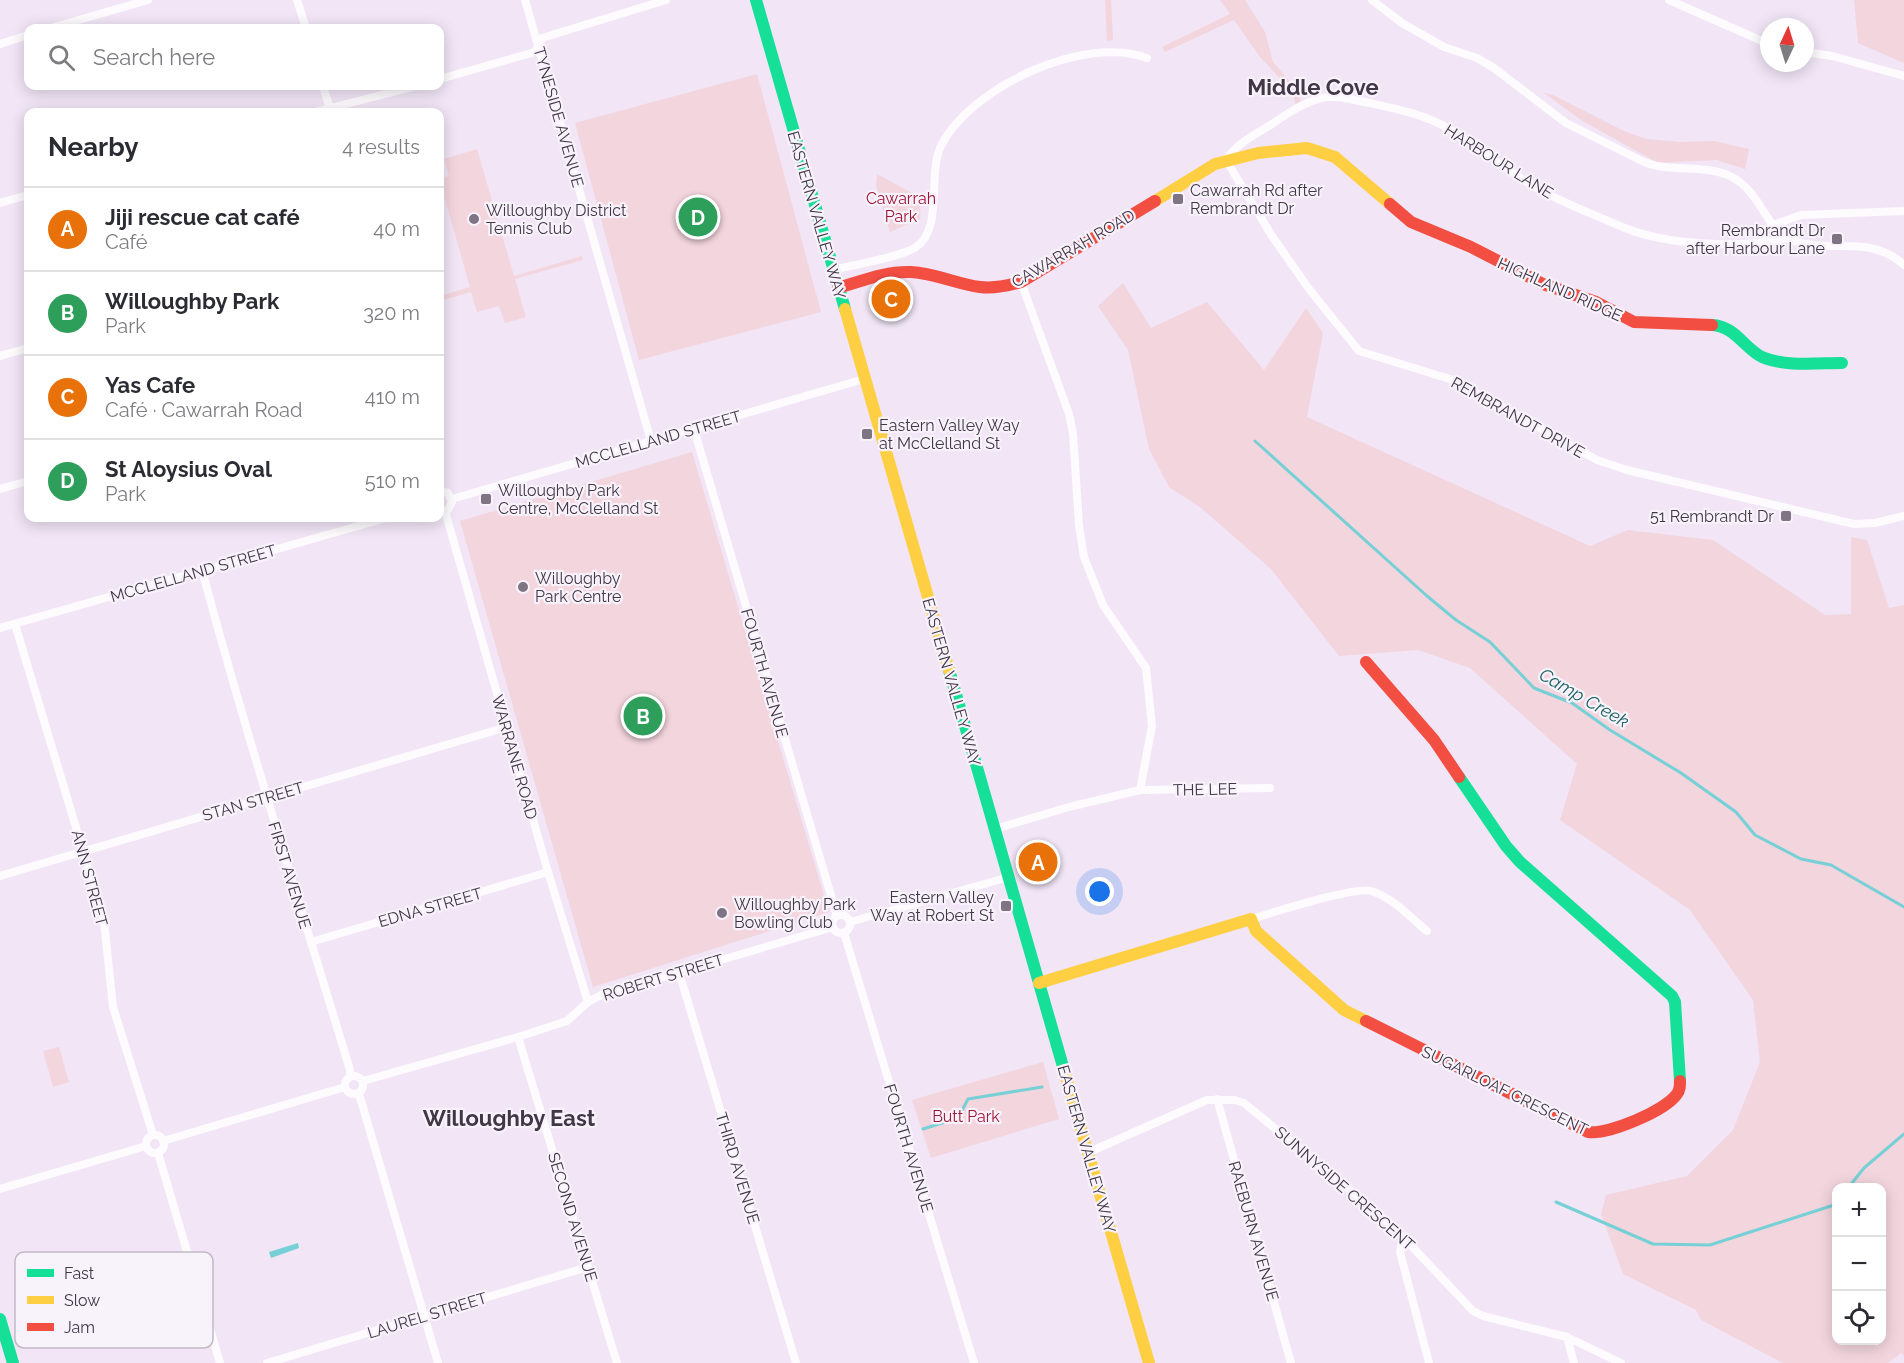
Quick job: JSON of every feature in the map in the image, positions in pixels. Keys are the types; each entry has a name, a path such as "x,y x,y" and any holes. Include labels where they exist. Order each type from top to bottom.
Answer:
{"street":[{"path":"65,24 148,0"},
{"path":"297,0 305,24"},
{"name":"TYNESIDE AVENUE","path":"525,0 651,441"},
{"path":"444,78 535,52 542,38 666,0"},
{"name":"EASTERN VALLEY WAY","path":"756,0 1149,1363"},
{"path":"1372,0 1402,23 1444,47 1477,58 1494,68 1566,123 1644,162 1657,167 1729,175 1744,184 1756,197 1773,225 1786,238 1802,244 1870,247 1884,251 1904,265"},
{"path":"1672,1 1760,40"},
{"path":"0,44 24,36"},
{"path":"833,270 917,247 928,233 932,217 935,166 940,150 956,123 1006,84 1053,63 1086,54 1115,51 1134,53 1147,58"},
{"path":"1814,53 1832,56 1904,76"},
{"path":"324,90 329,108"},
{"path":"340,108 402,90"},
{"name":"HARBOUR LANE","path":"1226,160 1233,150 1288,113 1320,99 1340,97 1383,106 1439,124 1452,130 1495,162 1543,191 1627,229 1653,236 1710,243 1770,242 1786,238"},
{"name":"HIGHLAND RIDGE","path":"1226,160 1293,148 1321,151 1346,165 1411,222 1471,247 1542,284 1596,302 1625,319 1644,324 1719,325 1734,332 1756,353 1765,358 1788,362 1842,363"},
{"name":"CAWARRAH ROAD","path":"838,288 892,273 905,272 920,273 978,288 1008,286 1021,282 1215,164 1226,160"},
{"name":"REMBRANDT DRIVE","path":"1226,160 1272,236 1303,280 1359,351 1453,380 1597,460 1627,470 1854,524 1875,523 1904,516"},
{"path":"0,203 24,196"},
{"path":"1773,225 1801,215 1904,211"},
{"path":"1021,282 1069,414 1073,433 1079,526 1084,557 1103,605 1146,669 1152,726 1140,790"},
{"path":"0,356 24,349"},
{"name":"MCCLELLAND STREET","path":"452,499 864,379"},
{"name":"FOURTH AVENUE","path":"694,429 837,916"},
{"path":"0,489 24,482"},
{"path":"444,492 448,493 452,499 451,505 444,510"},
{"name":"WARRANE ROAD","path":"444,518 588,1002"},
{"name":"MCCLELLAND STREET","path":"0,628 372,522"},
{"name":"FIRST AVENUE","path":"202,570 266,798 350,1076"},
{"name":"ANN STREET","path":"15,624 104,921 113,1007 153,1135"},
{"name":"SUGARLOAF CRESCENT","path":"1251,919 1256,932 1344,1010 1582,1131 1606,1132 1651,1112 1673,1099 1679,1092 1677,1036 1672,996 1520,862 1506,846 1434,740 1366,662"},
{"name":"STAN STREET","path":"0,876 507,727"},
{"name":"THE LEE","path":"995,828 1140,790 1270,788"},
{"name":"EDNA STREET","path":"311,942 548,872"},
{"path":"850,922 1009,877"},
{"path":"1039,983 1251,919 1360,890 1370,890 1394,904 1427,931"},
{"path":"837,916 843,916 850,922 850,927 844,933 836,932 832,927 833,920 837,916"},
{"name":"ROBERT STREET","path":"363,1082 567,1021 588,1002 604,993 832,927"},
{"name":"FOURTH AVENUE","path":"844,933 974,1363"},
{"name":"THIRD AVENUE","path":"679,972 796,1363"},
{"name":"SECOND AVENUE","path":"518,1037 617,1363"},
{"path":"357,1094 363,1088 363,1082 359,1077 350,1076 345,1087 348,1092 360,1097 438,1363"},
{"path":"163,1141 345,1087"},
{"name":"SUNNYSIDE CRESCENT","path":"1088,1153 1197,1103 1217,1100 1235,1100 1244,1103 1372,1208 1403,1237 1473,1311 1483,1316 1567,1337 1621,1363"},
{"name":"RAEBURN AVENUE","path":"1217,1100 1291,1363"},
{"path":"153,1135 159,1136 163,1141 162,1149 158,1153 149,1151 146,1146 148,1138 153,1135"},
{"path":"0,1189 146,1146"},
{"path":"158,1153 187,1252"},
{"path":"1403,1237 1400,1252 1429,1363"},
{"name":"LAUREL STREET","path":"267,1363 588,1266"},
{"path":"0,1319 13,1363"},
{"path":"1567,1337 1574,1363"},
{"path":"213,1339 220,1363"}],"green space":[{"path":"1105,0 1111,0 1113,40 1107,41"},
{"path":"1220,0 1245,0 1265,32 1273,62 1299,92 1300,103 1296,106 1292,91 1260,57 1234,20 1165,52 1162,47 1230,14"},
{"path":"1854,0 1904,0 1904,63 1858,43"},
{"path":"757,74 821,312 639,360 575,123"},
{"path":"1544,93 1553,95 1624,131 1646,139 1679,142 1714,141 1749,149 1745,169 1716,160 1658,163 1581,120"},
{"name":"Willoughby District Tennis Club","path":"477,149 514,276 582,256 583,260 515,279 526,317 505,323 499,306 477,312 471,292 444,300 444,295 470,287 444,196 444,178 449,176 444,159"},
{"name":"Cawarrah Park","path":"877,174 921,198 920,219 890,232 876,185"},
{"path":"1123,283 1151,328 1207,302 1264,370 1306,308 1323,333 1307,417 1590,546 1628,530 1713,540 1825,615 1851,614 1851,537 1867,540 1889,608 1904,605 1904,1356 1901,1353 1888,1363 1783,1363 1701,1320 1696,1310 1623,1274 1601,1214 1606,1195 1687,1176 1733,1130 1760,1062 1753,1000 1690,910 1560,820 1577,764 1470,668 1418,650 1339,656 1271,569 1201,508 1169,487 1149,449 1128,350 1098,306"},
{"path":"692,452 829,912 593,987 460,521"},
{"path":"59,1047 69,1082 53,1087 43,1051"},
{"name":"Butt Park","path":"1043,1062 1059,1119 931,1158 912,1100"}],"water":[{"path":"298,1243 299,1248 271,1258 269,1252"}],"waterway":[{"name":"Camp Creek","path":"1255,441 1427,596 1456,620 1490,642 1534,688 1572,703 1610,730 1681,773 1736,812 1755,835 1801,859 1831,865 1904,907"},
{"path":"923,1129 958,1118 968,1099 1042,1087"},
{"path":"1852,1183 1864,1168 1904,1134"},
{"path":"1556,1202 1653,1244 1710,1245 1832,1206"}],"traffic: fast":[{"path":"756,0 845,309"},
{"path":"1712,325 1727,329 1756,353 1771,360 1802,364 1842,363"},
{"path":"949,670 1064,1070"},
{"path":"1459,777 1506,846 1520,862 1672,996 1675,1002 1680,1081"},
{"path":"0,1319 13,1363"}],"traffic: slow":[{"path":"1155,201 1215,164 1258,153 1307,148 1335,157 1390,204"},
{"path":"845,309 949,670"},
{"path":"1039,983 1251,919 1256,931 1344,1010 1366,1021"},
{"path":"1064,1070 1149,1363"}],"traffic: jam":[{"path":"838,288 874,277 902,272 929,274 985,288 1021,282 1155,201"},
{"path":"1390,204 1411,222 1471,247 1543,284 1596,302 1634,322 1712,325"},
{"path":"1366,662 1434,740 1459,777"},
{"path":"1366,1021 1588,1132 1622,1126 1661,1108 1677,1094 1680,1081"}],"place":[{"name":"Cawarrah Rd after Rembrandt Dr","path":"1178,199"},
{"name":"St Aloysius Oval","path":"698,217"},
{"name":"Willoughby District Tennis Club","path":"474,219"},
{"name":"Rembrandt Dr after Harbour Lane","path":"1837,239"},
{"name":"Yas Cafe","path":"891,299"},
{"name":"Eastern Valley Way at McClelland St","path":"867,434"},
{"name":"Willoughby Park Centre, McClelland St","path":"486,499"},
{"name":"51 Rembrandt Dr","path":"1786,516"},
{"name":"Willoughby Park Centre","path":"523,587"},
{"name":"Willoughby Park","path":"643,716"},
{"name":"Jiji rescue cat café","path":"1038,862"},
{"name":"Eastern Valley Way at Robert St","path":"1006,906"},
{"name":"Willoughby Park Bowling Club","path":"722,913"}],"district":[{"name":"Middle Cove","path":"1313,87"},
{"name":"Willoughby East","path":"509,1118"}]}
